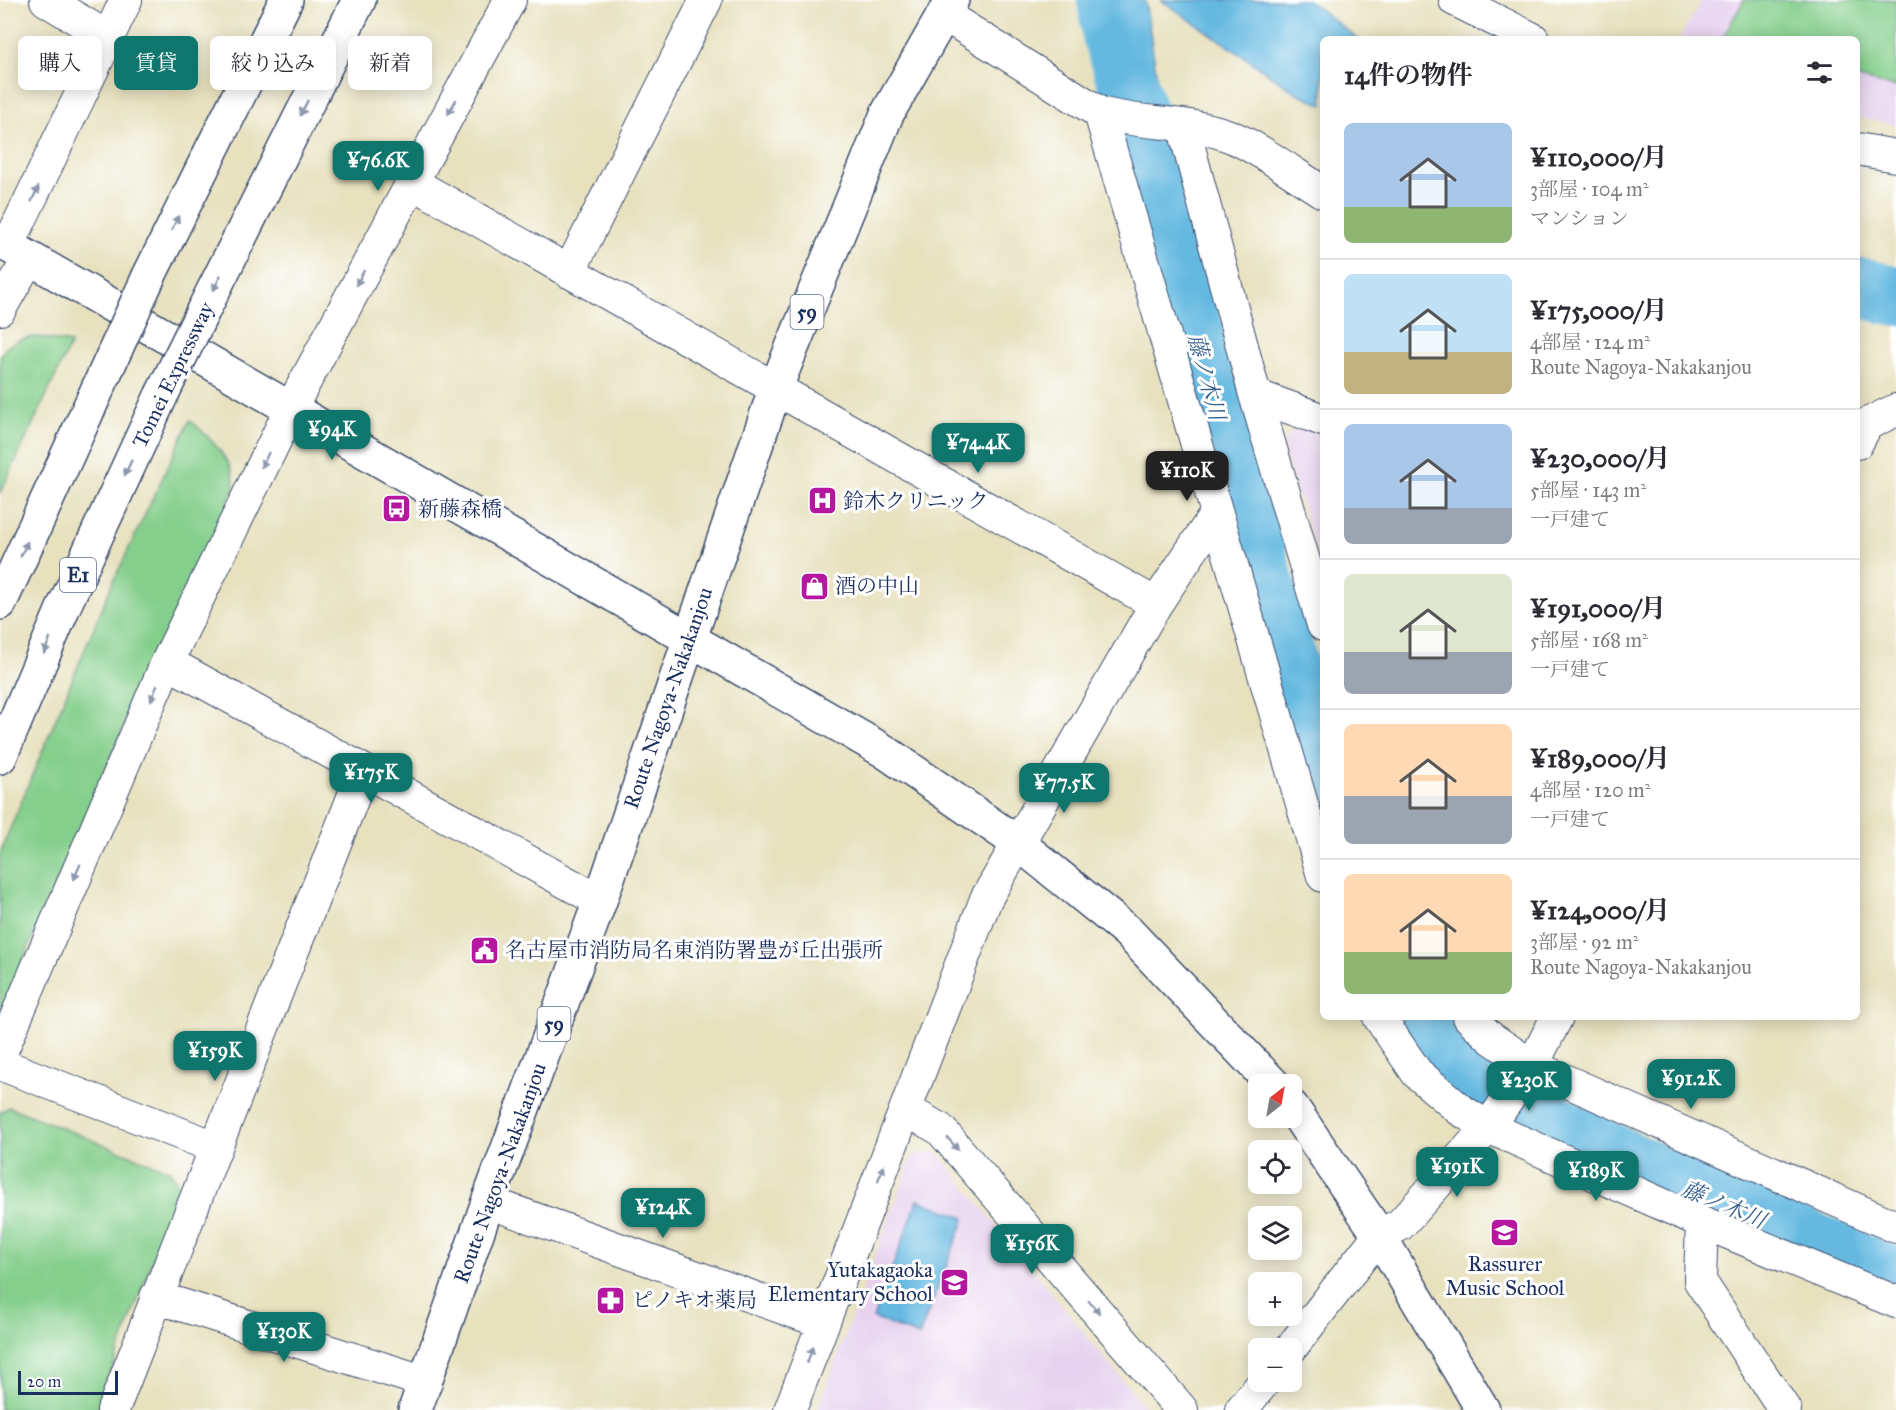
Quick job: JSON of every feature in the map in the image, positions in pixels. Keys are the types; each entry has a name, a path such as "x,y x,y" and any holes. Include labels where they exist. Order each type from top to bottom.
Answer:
{"main road":[{"path":"0,603 149,276 286,0"},
{"name":"Tomei Expressway","path":"0,757 65,604 161,396 358,0"},
{"name":"Route Nagoya-Nakakanjou","path":"421,1396 488,1202 600,901 776,387 887,114 948,7"},
{"path":"12,248 689,636 884,751 1018,843 1127,931 1263,1074"},
{"path":"1302,1122 1379,1235 1483,1410"}],"street":[{"path":"46,0 107,37"},
{"path":"0,309 12,248 19,227 126,0"},
{"path":"0,1054 167,662 291,408 510,0"},
{"path":"569,272 706,0"},
{"path":"1455,0 1527,36"},
{"path":"948,7 1111,116 1170,123 1232,137 1320,190"},
{"path":"1111,116 1216,514 1320,866"},
{"path":"1170,123 1255,395 1320,615"},
{"path":"1860,150 1896,156"},
{"path":"411,182 1156,604"},
{"path":"1255,395 1320,419"},
{"path":"1860,437 1867,424 1896,410"},
{"path":"790,1410 986,899 1156,604 1216,514"},
{"path":"167,662 600,901"},
{"path":"113,1410 363,772"},
{"path":"1381,1020 1417,1073 1459,1109 1702,1222 1896,1302"},
{"path":"1472,1020 1528,1072 1896,1227"},
{"path":"1299,1338 1379,1235 1400,1225 1491,1122 1528,1072 1555,1020"},
{"path":"0,1064 215,1148"},
{"path":"906,1110 940,1129 1182,1410"},
{"path":"488,1202 822,1322"},
{"path":"1702,1222 1700,1281 1785,1410"},
{"path":"156,1297 421,1396"},
{"path":"1241,1410 1256,1392"}],"shaded area":[{"path":"1702,0 1896,0 1896,125 1860,118 1860,36 1681,36"},
{"path":"1297,427 1320,431 1320,561 1284,451 1286,438"},
{"name":"Yutakagaoka Elementary School","path":"937,1152 1147,1410 817,1410 913,1155"}],"green space":[{"path":"1744,0 1896,0 1896,87 1860,79 1860,36 1724,36"},
{"path":"38,337 71,343 0,494 0,356 7,347 16,342"},
{"path":"190,420 212,441 225,458 233,477 233,492 138,693 0,1014 0,853 112,584"},
{"path":"9,1107 171,1171 179,1188 97,1410 0,1410 0,1112"}],"water":[{"path":"1085,0 1145,0 1173,183 1141,192"},
{"path":"1161,0 1308,0 1354,36 1320,36 1320,104 1295,92"},
{"path":"918,1200 965,1218 919,1336 873,1318"}],"waterway":[{"name":"藤ノ木川","path":"1107,0 1112,35 1140,120 1207,383 1320,776"},
{"path":"1860,288 1896,296"},
{"name":"藤ノ木川","path":"1414,1020 1471,1072 1516,1102 1564,1128 1664,1178 1896,1278"}],"place":[{"name":"鈴木クリニック","path":"822,501"},
{"name":"新藤森橋","path":"397,509"},
{"name":"酒の中山","path":"814,586"},
{"name":"名古屋市消防局名東消防署豊が丘出張所","path":"484,950"},
{"name":"Rassurer Music School","path":"1505,1233"},
{"name":"Yutakagaoka Elementary School","path":"954,1282"},
{"name":"ピノキオ薬局","path":"611,1300"}]}
